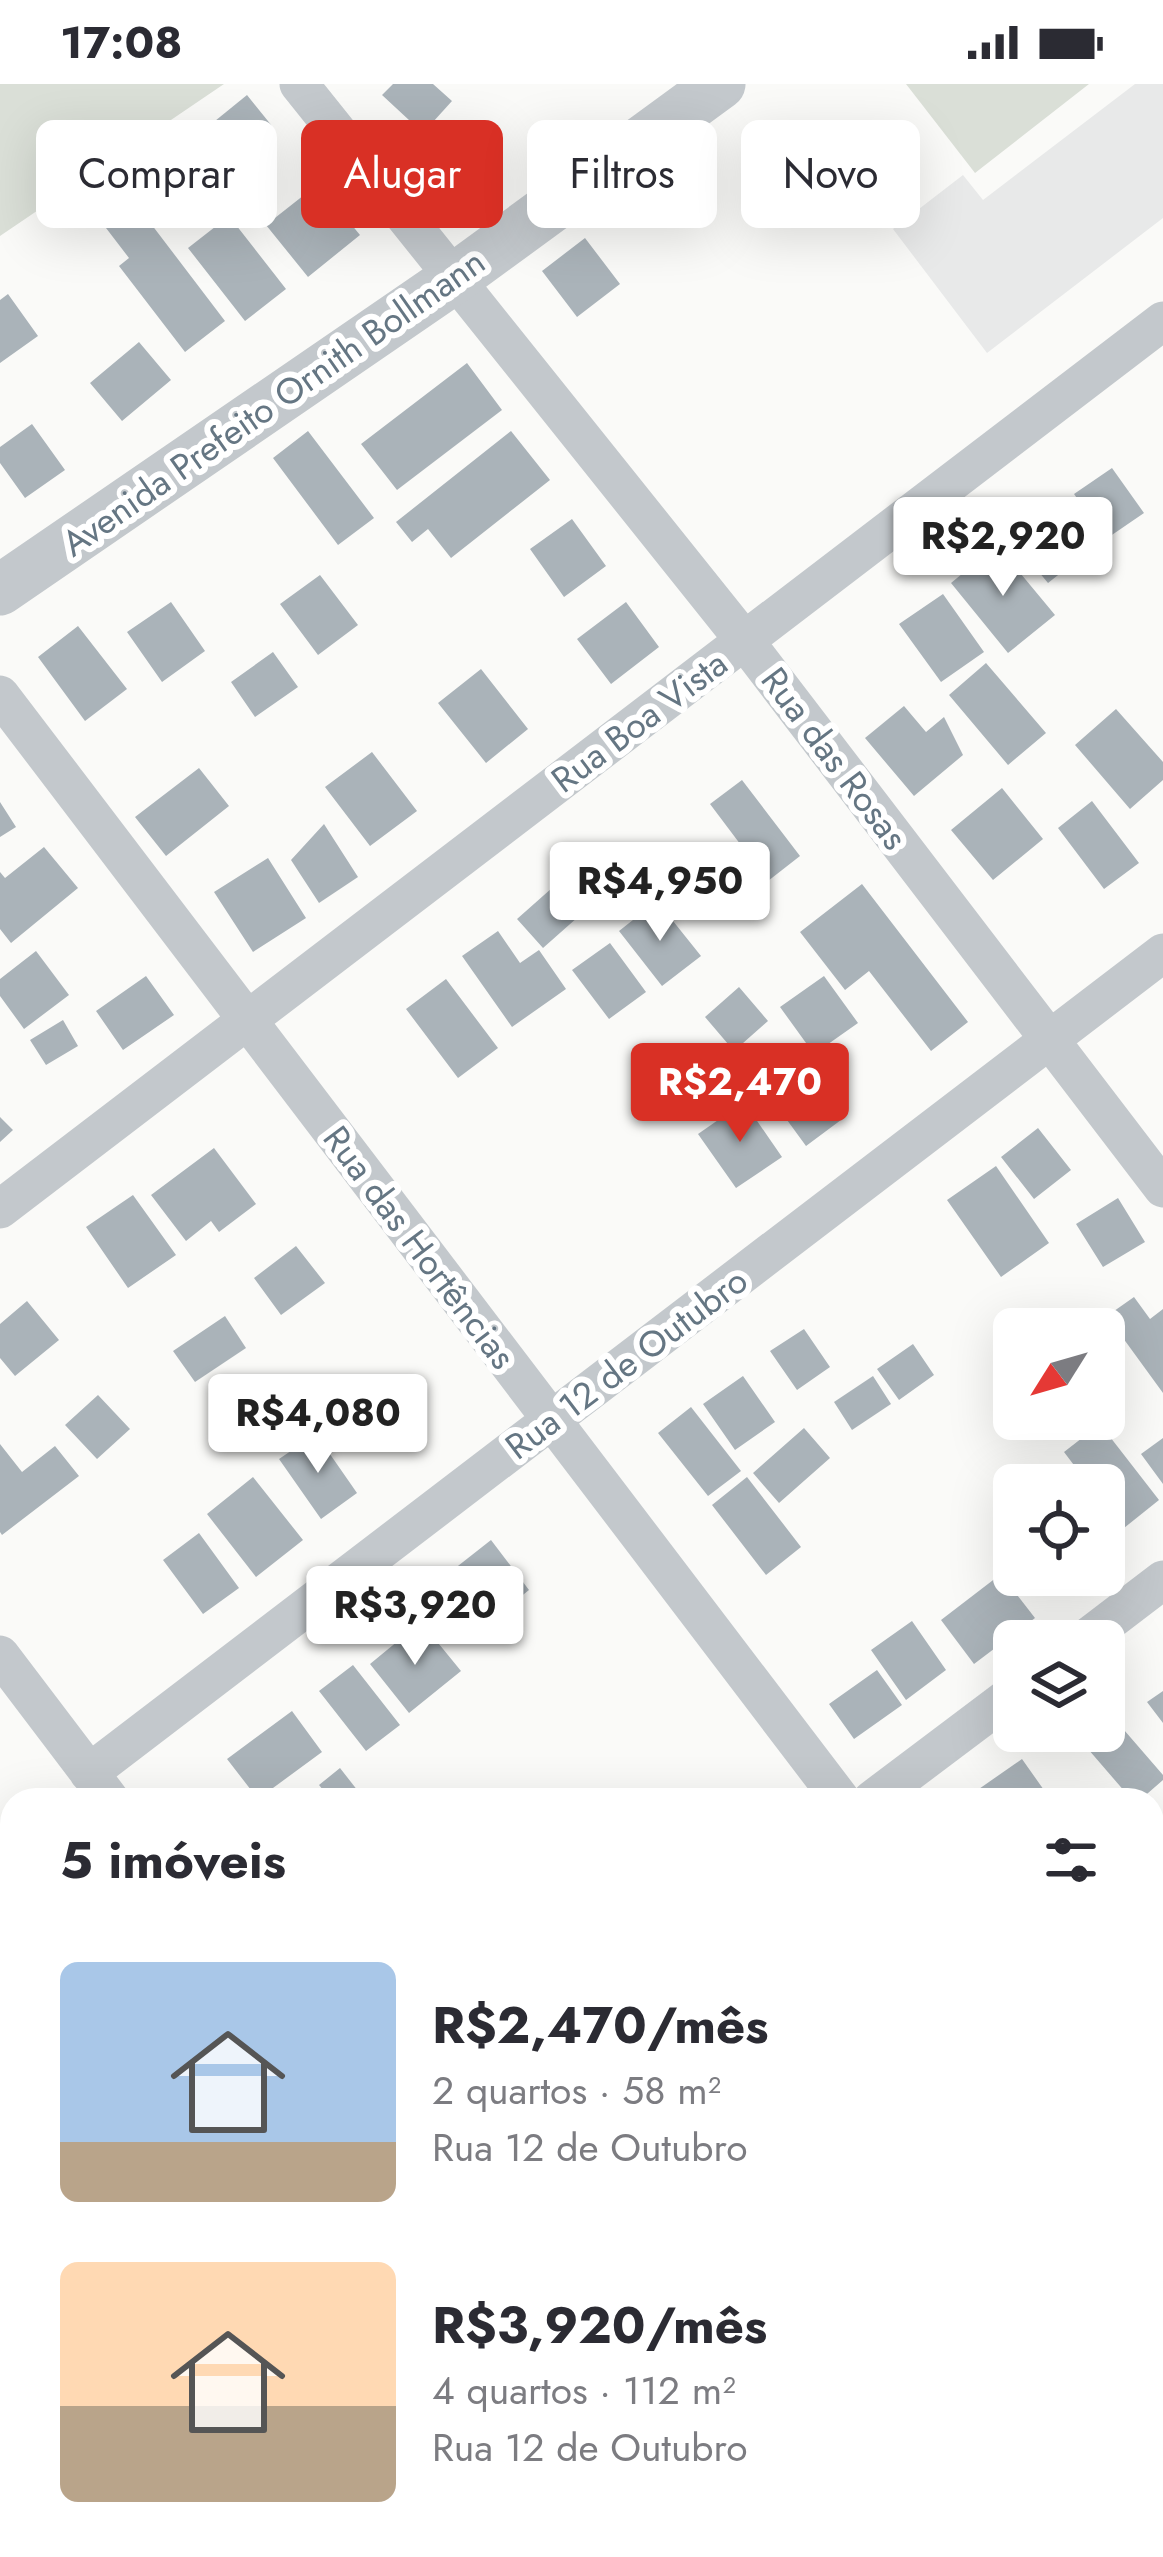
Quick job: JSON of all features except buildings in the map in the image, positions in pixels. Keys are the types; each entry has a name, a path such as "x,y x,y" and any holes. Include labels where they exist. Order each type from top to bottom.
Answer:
{"street":[{"name":"Rua das Rosas","path":"299,84 745,640 1163,1188"},
{"name":"Avenida Prefeito Ornith Bollmann","path":"0,590 455,278 720,84"},
{"name":"Rua Boa Vista","path":"0,1208 1163,321"},
{"name":"Rua das Hortências","path":"0,695 832,1788"},
{"name":"Rua 12 de Outubro","path":"99,1786 551,1420 1163,952"},
{"path":"1111,1620 1163,1580"},
{"path":"0,1654 99,1786"},
{"path":"888,1788 993,1709"}],"shaded area":[{"path":"0,84 224,84 171,120 36,120 36,212 0,236"},
{"path":"906,84 1089,84 975,173"},
{"path":"1135,84 1163,84 1163,218 987,353 893,229 920,228 920,208 963,175 983,200"}]}
